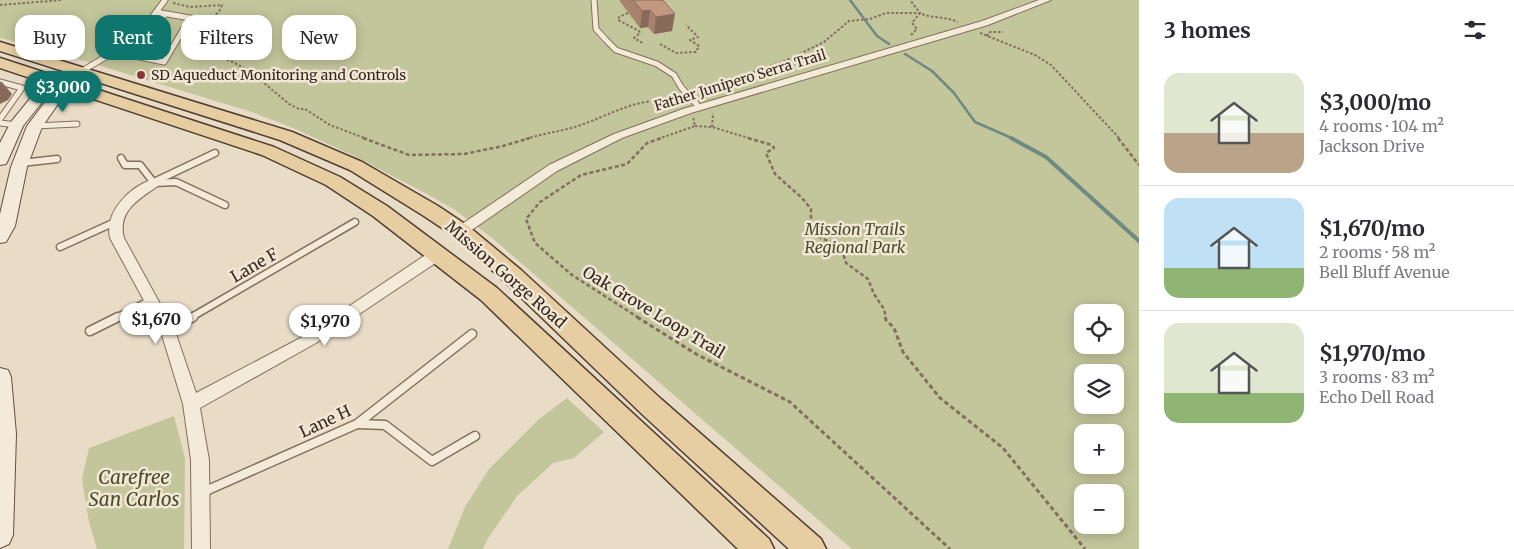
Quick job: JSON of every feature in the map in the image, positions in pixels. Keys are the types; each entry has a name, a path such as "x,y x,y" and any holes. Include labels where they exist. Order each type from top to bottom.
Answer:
{"main road":[{"name":"Mission Gorge Road","path":"0,46 286,136 356,166 461,231 514,276 652,407 811,549"},
{"name":"Mission Gorge Road","path":"0,63 268,152 333,180 380,210 489,294 758,549"},
{"path":"0,160 16,125 42,93 64,83 82,71"},
{"path":"0,237 6,226 20,163 35,126 60,93 64,83"},
{"path":"409,232 423,229 448,235 461,231"},
{"path":"0,377 5,434 0,535"}],"street":[{"name":"Father Junipero Serra Trail","path":"461,231 553,168 618,136 693,106 966,28 1047,0"},
{"path":"154,182 128,202 117,215 115,222 117,238 168,331 190,404 200,460 201,549"},
{"path":"190,404 311,339 438,254"}],"lane":[{"path":"594,0 596,29 606,41 616,50 657,64 674,75 693,106"},
{"path":"82,71 124,46 167,1"},
{"path":"156,12 190,18 164,62 135,56 165,14"},
{"path":"0,82 22,88 0,119"},
{"path":"0,123 16,125"},
{"path":"35,126 77,124"},
{"path":"154,182 215,153"},
{"path":"121,158 125,165 140,165 154,182"},
{"path":"20,163 57,159"},
{"path":"154,182 176,182 225,205"},
{"path":"60,247 115,222"},
{"name":"Lane F","path":"168,331 355,222"},
{"path":"90,331 151,300"},
{"name":"Lane H","path":"201,494 357,424 472,334"},
{"path":"357,424 385,425 432,461 475,436"}],"path":[{"path":"0,6 62,0"},
{"path":"910,0 920,13 925,16 955,20 966,28 1035,55 1051,65 1127,147 1139,165"},
{"path":"167,1 190,7 222,5 220,10 198,34 200,44 205,52 233,62 250,72 290,104 305,109 330,125 409,155 464,154 503,146 570,128 641,102 664,99 693,106"},
{"path":"693,106 702,99 697,87 718,84 753,74 819,46 841,31 843,25 849,21 870,19 886,12 920,13"},
{"path":"628,13 619,17 618,20 639,31 640,34 634,38 644,44"},
{"path":"918,42 912,39 911,36 917,29 912,23 920,13"},
{"path":"660,44 674,53 682,55 696,52 699,46 690,40 698,37 686,25"},
{"path":"987,36 989,32 1003,32"},
{"path":"693,106 695,126 712,126 772,145 774,148 766,153 770,165 775,174 802,198 811,209 811,233 834,244 842,253 846,264 868,279 874,294 884,309 886,320 894,328 902,352 940,398 1003,448 1085,549"},
{"name":"Oak Grove Loop Trail","path":"695,126 647,143 627,164 581,175 540,202 526,219 535,243 572,275 696,354 790,402 950,549"}],"green space":[{"name":"Mission Trails Regional Park","path":"0,0 1139,0 1139,549 852,549 491,237 455,210 352,155 293,128 252,112 81,60 85,60 85,15 15,15 15,42 0,38"},
{"path":"567,398 604,432 574,458 553,463 517,496 483,549 448,549 465,507 489,469 538,420"},
{"name":"Carefree San Carlos","path":"174,416 185,458 184,549 97,549 89,522 82,479 89,448"}],"building":[{"path":"633,0 663,0 675,14 656,17 650,10 642,11"}],"waterway":[{"path":"850,0 877,36 889,44"},
{"path":"905,54 932,71 954,93 975,122 1014,139"},
{"path":"1011,138 1046,157 1139,241"}],"place":[{"name":"SD Aqueduct Monitoring and Controls","path":"141,75"}]}
